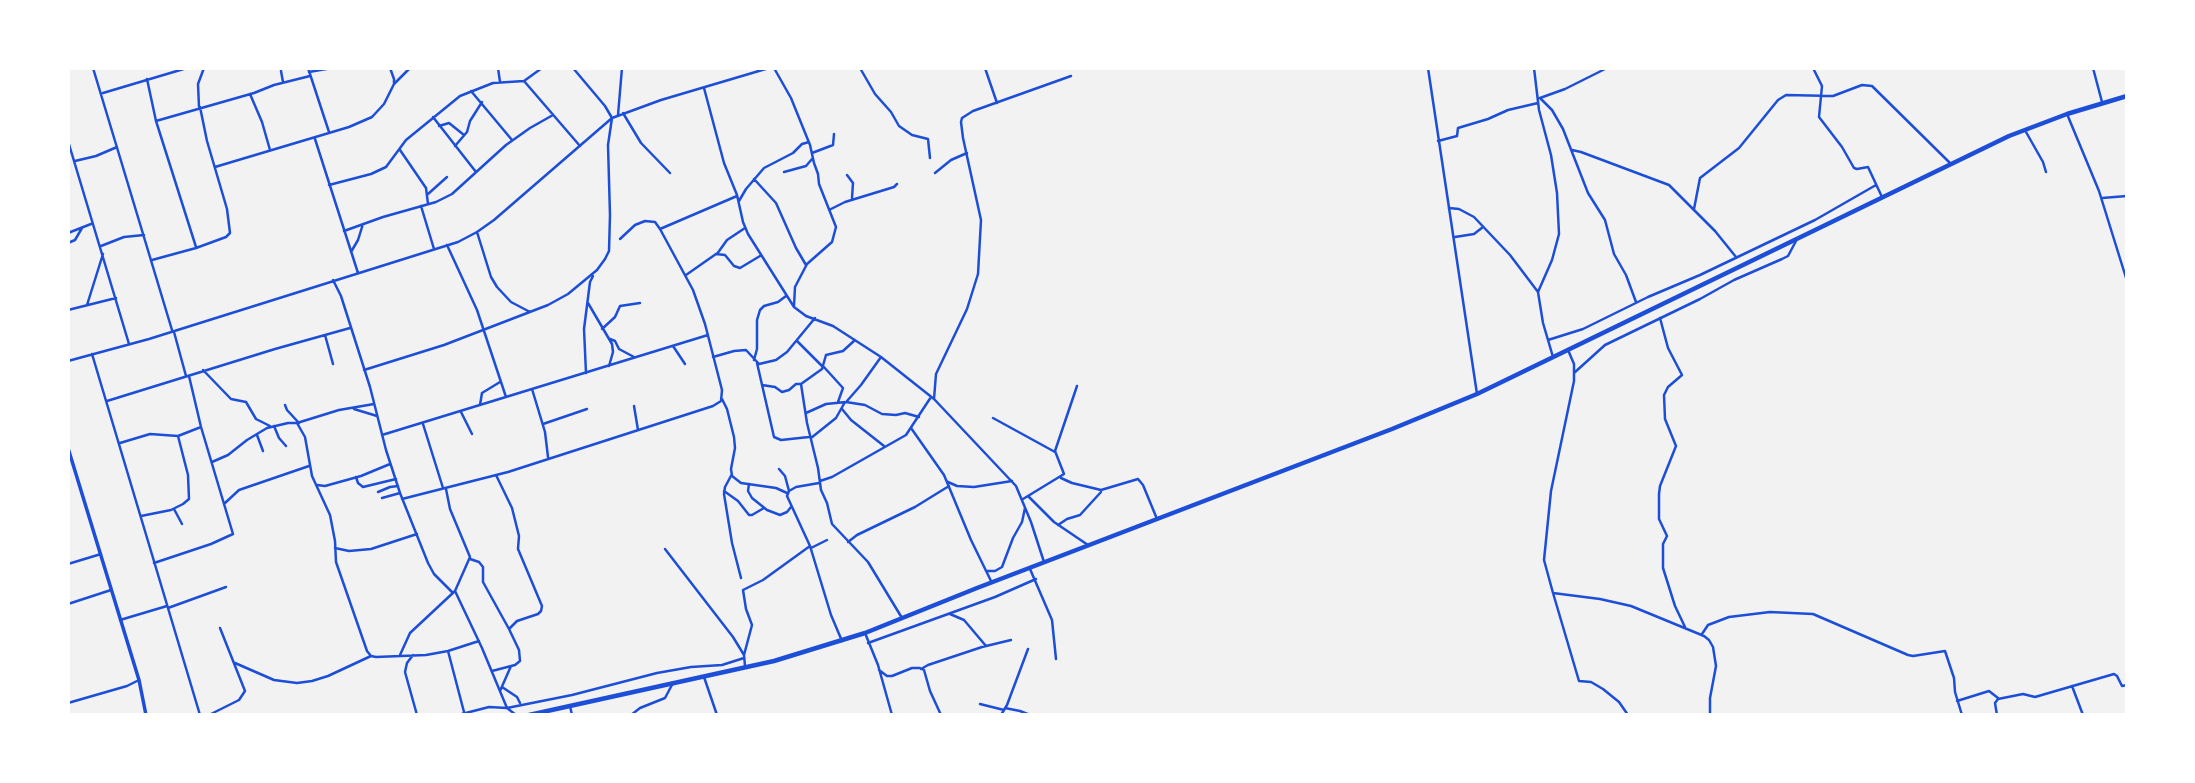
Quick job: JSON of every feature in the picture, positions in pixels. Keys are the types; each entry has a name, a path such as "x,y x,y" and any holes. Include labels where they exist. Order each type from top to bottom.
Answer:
{"highway":[{"path":"529,715 746,667 865,634 1477,394 1950,163 2067,114 2127,96"}],"main road":[{"path":"68,448 139,680 146,715"}],"street":[{"path":"93,68 188,375 232,536 154,563"},
{"path":"101,93 168,70 187,68"},
{"path":"152,260 196,248 230,233 227,209 200,107 198,84 204,68"},
{"path":"156,121 250,94 309,72 332,68"},
{"path":"390,68 394,84"},
{"path":"215,167 314,138 372,117 380,110 394,84 410,68"},
{"path":"498,68 500,82"},
{"path":"329,185 386,167 406,140 451,102 471,91 500,82 523,81 542,68"},
{"path":"364,370 444,345 530,312 568,294 605,259 609,251 608,145 612,118 573,68"},
{"path":"618,115 622,68"},
{"path":"68,361 447,245 477,232 612,118 704,87 772,68 790,98 809,142 818,184 836,227 834,237 806,265 795,287 794,307"},
{"path":"860,68 875,94 901,128 912,135 928,139 930,158"},
{"path":"985,68 997,103"},
{"path":"1428,68 1477,394"},
{"path":"1534,68 1556,185 1559,234 1552,260 1538,292"},
{"path":"1438,141 1457,136 1458,128 1539,100 1607,68"},
{"path":"1813,68 1822,84 1819,117 1854,168 1868,167 1882,197"},
{"path":"2093,68 2102,104"},
{"path":"281,71 283,83"},
{"path":"309,72 329,133"},
{"path":"788,492 796,487 832,477 905,435 932,398 936,374 967,309 978,274 981,220 961,127 962,118 973,111 1071,76"},
{"path":"147,79 156,121 196,248"},
{"path":"523,81 580,146"},
{"path":"1694,209 1700,178 1739,148 1782,96 1789,94 1836,95 1862,85 1874,87 1950,163"},
{"path":"704,87 745,228 794,307 801,313 833,326 881,357 932,398 1012,481 1023,499 1044,562"},
{"path":"471,91 512,141"},
{"path":"250,94 271,151"},
{"path":"1539,100 1552,110 1559,122 1588,193 1605,220 1614,254 1637,302"},
{"path":"455,146 482,102"},
{"path":"623,113 640,143 670,173"},
{"path":"2067,114 2101,198 2127,281"},
{"path":"344,231 452,194 512,141 553,115"},
{"path":"433,117 477,173"},
{"path":"439,126 446,122 453,124 464,135"},
{"path":"2025,130 2046,172"},
{"path":"784,172 806,166 812,155 833,145 834,134"},
{"path":"314,138 358,273"},
{"path":"68,141 129,344"},
{"path":"738,203 754,179 769,164 809,142"},
{"path":"75,161 117,147"},
{"path":"400,150 428,194 428,204"},
{"path":"1572,150 1664,181 1694,209 1736,257"},
{"path":"935,173 967,153"},
{"path":"847,175 853,186 852,200"},
{"path":"428,194 447,177"},
{"path":"754,179 776,203 806,265"},
{"path":"829,210 897,184"},
{"path":"1548,340 1583,329 1637,302 1682,284 1815,220 1876,185"},
{"path":"660,229 737,196"},
{"path":"2101,198 2127,196"},
{"path":"421,206 433,249"},
{"path":"1449,208 1460,209 1469,214 1524,271 1538,292 1552,357"},
{"path":"620,239 635,225 645,221 655,222 660,229 693,290 708,334 722,399 734,436 732,474 737,481 788,492"},
{"path":"68,233 92,223"},
{"path":"351,252 363,223"},
{"path":"68,243 75,240 82,227"},
{"path":"1453,237 1474,234 1483,227"},
{"path":"686,275 717,254 727,240 745,228"},
{"path":"477,232 491,277 497,287 511,302 530,312"},
{"path":"101,246 116,239 144,235"},
{"path":"1574,373 1605,345 1788,256 1798,238"},
{"path":"447,245 477,310 506,397"},
{"path":"87,305 103,254"},
{"path":"717,254 725,255 734,266 740,268 761,256"},
{"path":"586,373 583,344 590,282 594,272"},
{"path":"333,281 341,296 402,499 434,573 454,592 501,689 507,708 516,715"},
{"path":"755,361 760,310 787,296"},
{"path":"68,310 116,298"},
{"path":"588,303 610,339 615,341 619,349 634,358"},
{"path":"602,329 615,317 620,306 640,303"},
{"path":"755,361 770,362 783,357 815,318"},
{"path":"1660,318 1668,348 1682,375 1668,387 1664,395 1665,419 1676,450 1660,486 1659,519 1667,536 1663,544 1663,568 1672,599 1685,627"},
{"path":"107,401 350,328"},
{"path":"382,435 708,334"},
{"path":"325,335 332,364"},
{"path":"608,366 613,352 610,339"},
{"path":"762,385 775,387 783,392 801,384 823,367 826,355 843,351 855,340"},
{"path":"797,341 843,388 838,402"},
{"path":"673,345 685,364"},
{"path":"713,357 746,350 755,361 776,439 811,438 836,418 881,357"},
{"path":"1568,350 1574,364 1574,373 1555,467 1544,561 1579,681 1591,682 1603,689 1619,702 1628,715"},
{"path":"92,354 200,715"},
{"path":"203,370 231,399 246,402 256,419 273,426 286,446"},
{"path":"480,405 482,393 500,382"},
{"path":"801,384 820,482 832,524 868,562 903,618"},
{"path":"1055,452 1077,386"},
{"path":"532,389 548,444 548,458"},
{"path":"402,499 496,475 713,406 722,399"},
{"path":"806,413 826,404 846,402 865,405 882,414 905,413 919,417"},
{"path":"212,462 228,455 257,433 273,426 298,423 339,410 374,404"},
{"path":"285,405 305,437 309,466 330,515 336,562 360,638 371,656"},
{"path":"634,406 638,430"},
{"path":"351,409 377,416"},
{"path":"842,409 850,420 884,446"},
{"path":"543,424 587,410"},
{"path":"461,412 472,434"},
{"path":"993,418 1055,452 1064,471 1061,478 1023,499"},
{"path":"400,655 411,633 454,592 470,559 450,509 424,424"},
{"path":"119,443 150,434 178,436 201,427"},
{"path":"911,428 948,484 992,583"},
{"path":"257,433 262,451"},
{"path":"141,516 187,503 190,495 188,475 178,436"},
{"path":"316,485 325,486 390,464"},
{"path":"225,503 239,490 309,466"},
{"path":"779,469 785,476 787,498 810,547 842,641"},
{"path":"732,474 724,491 732,543 741,578"},
{"path":"496,475 512,508 519,536 518,549 542,606 538,614 517,621 509,629"},
{"path":"356,477 363,487 396,479"},
{"path":"1061,478 1072,484 1103,490 1138,479 1157,519"},
{"path":"848,542 915,507 948,484 974,487 1012,481"},
{"path":"748,484 750,494 764,508 779,515 791,507"},
{"path":"379,492 390,486 398,486"},
{"path":"1058,525 1080,515 1103,490"},
{"path":"724,491 738,501 749,515 764,508"},
{"path":"382,498 400,493"},
{"path":"1028,495 1042,512 1088,545"},
{"path":"986,571 995,571 1002,566 1026,507"},
{"path":"173,509 182,524"},
{"path":"335,548 349,551 371,549 417,534"},
{"path":"744,656 752,625 743,590 763,580 810,547 827,540"},
{"path":"665,549 733,636 744,656 746,667"},
{"path":"68,564 101,554"},
{"path":"470,559 479,562 483,567 484,586 509,629 521,658 519,663 492,671"},
{"path":"1030,569 1052,620 1056,659"},
{"path":"869,643 995,597 1036,579"},
{"path":"120,620 226,587"},
{"path":"68,604 111,590"},
{"path":"1553,593 1631,606 1685,627 1709,640 1716,666 1710,715"},
{"path":"1702,635 1708,625 1729,617 1770,612 1813,614 1908,655 1945,651 1962,715"},
{"path":"949,613 964,620 986,646"},
{"path":"209,715 239,701 245,691 220,628"},
{"path":"865,634 892,715"},
{"path":"879,670 892,676 1011,640"},
{"path":"235,663 274,680 297,683 328,676 371,656 448,651 479,641"},
{"path":"1001,715 1028,649"},
{"path":"448,651 465,713"},
{"path":"413,655 407,663 405,673 417,715"},
{"path":"458,715 488,707 507,708 572,695 667,671 722,665 744,656"},
{"path":"501,689 512,666"},
{"path":"921,669 927,676 930,691 941,715"},
{"path":"1997,715 1995,703 1999,699 2023,694 2035,697 2114,674 2122,686 2127,685"},
{"path":"704,677 717,715"},
{"path":"68,703 139,680"},
{"path":"631,715 640,708 665,698 673,683"},
{"path":"2073,686 2083,715"},
{"path":"501,689 517,697 520,704"},
{"path":"1957,701 1989,691 1999,699"},
{"path":"980,704 1020,710 1030,715"},
{"path":"570,706 572,715"}]}
